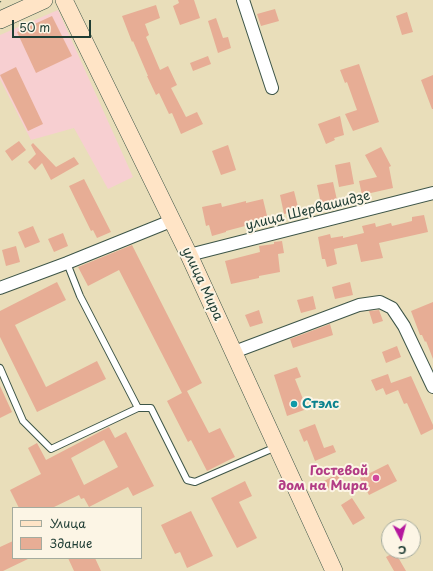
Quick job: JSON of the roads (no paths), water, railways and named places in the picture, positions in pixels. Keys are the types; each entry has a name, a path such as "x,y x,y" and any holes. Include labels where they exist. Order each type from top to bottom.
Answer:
{"street":[{"path":"0,20 44,0"},
{"name":"улица Мира","path":"64,0 189,255 334,571"},
{"path":"243,0 272,88"},
{"name":"улица Шервашидзе","path":"189,255 433,194"},
{"path":"0,288 171,221"},
{"path":"234,352 359,305 380,302 392,308 404,326 433,388"}],"lane":[{"path":"66,263 80,296 138,408"},
{"path":"0,368 23,421 51,449 138,408 151,408 187,480 195,482 277,447"}],"place":[{"name":"Стэлс","path":"294,404"},
{"name":"Гостевой дом на Мира","path":"376,478"}]}
